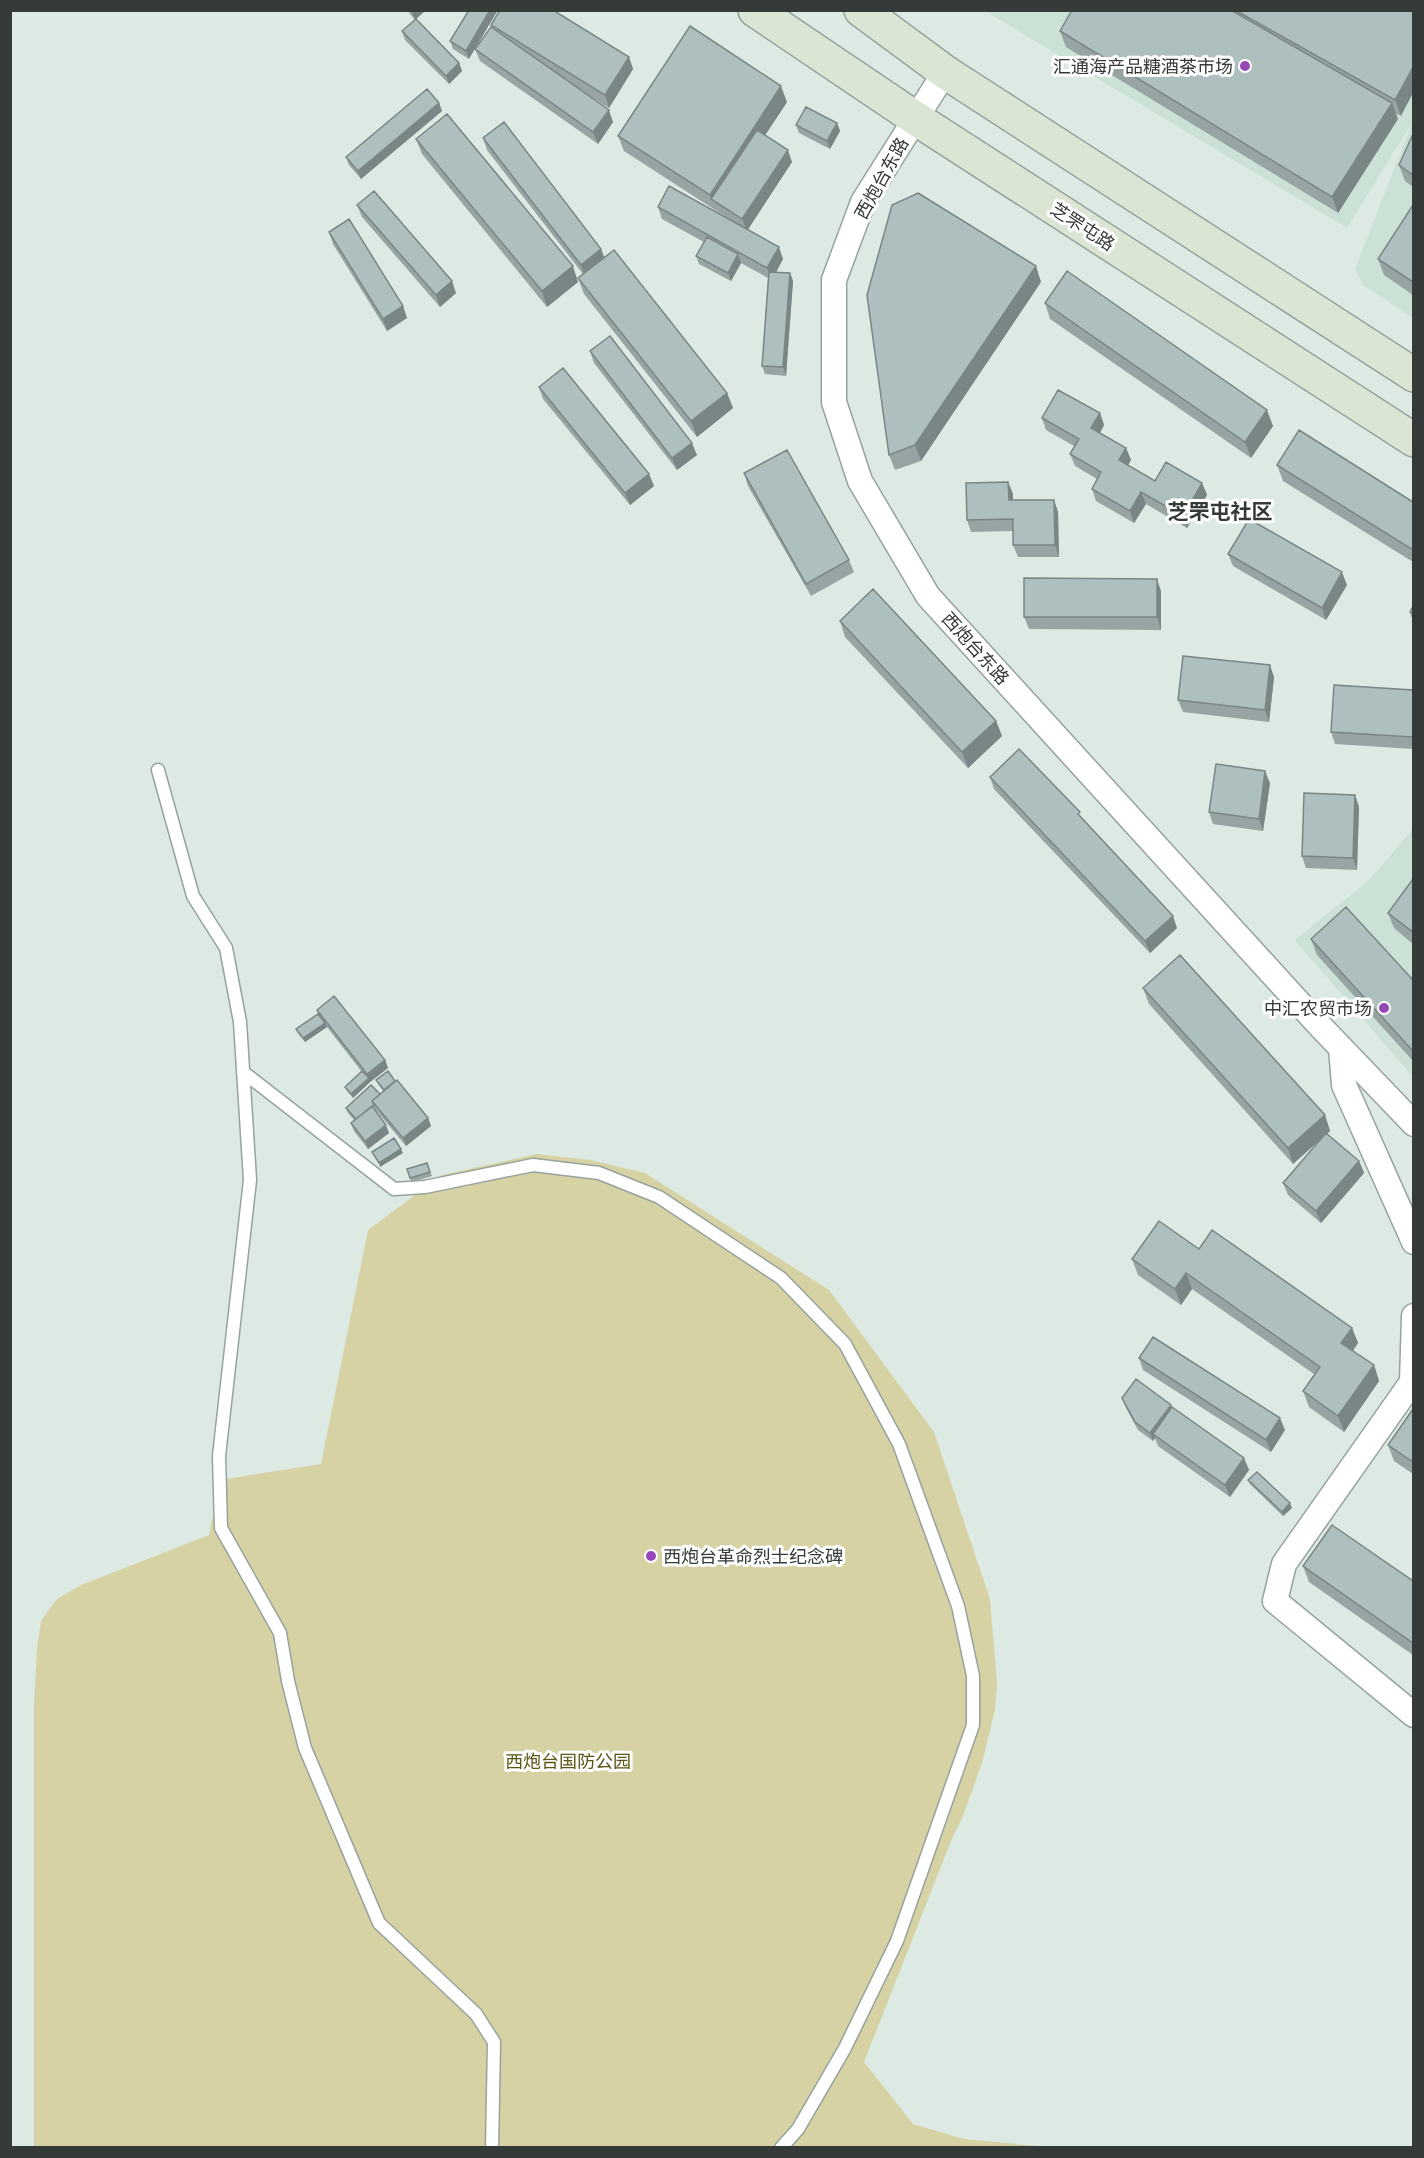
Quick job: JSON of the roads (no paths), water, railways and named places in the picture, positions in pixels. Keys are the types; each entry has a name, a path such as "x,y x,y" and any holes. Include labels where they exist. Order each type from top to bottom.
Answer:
{"main road":[{"name":"芝罘屯路","path":"755,10 915,118 1413,440"},
{"path":"861,10 945,72 1413,375"}],"street":[{"name":"西炮台东路","path":"945,72 863,202 834,280 834,402 860,481 928,596 1413,1124"},
{"path":"1341,1048 1344,1085 1413,1242"},
{"path":"1413,1316 1412,1382 1284,1564 1275,1601 1413,1715"}],"lane":[{"path":"158,770 193,896 226,948 240,1022 250,1180 219,1456 222,1528 280,1633 288,1681 305,1748 379,1923 476,2014 494,2042 492,2148"},
{"path":"243,1072 394,1189 425,1187 533,1166 599,1173 659,1197 781,1278 845,1344 899,1444 958,1606 973,1676 973,1725 897,1941 845,2048 798,2128 781,2148"}],"place":[{"name":"汇通海产品糖酒茶市场","path":"1245,66"},
{"name":"中汇农贸市场","path":"1384,1008"},
{"name":"西炮台革命烈士纪念碑","path":"651,1556"}],"district":[{"name":"芝罘屯社区","path":"1220,510"}],"park label":[{"name":"西炮台国防公园","path":"568,1761"}]}
